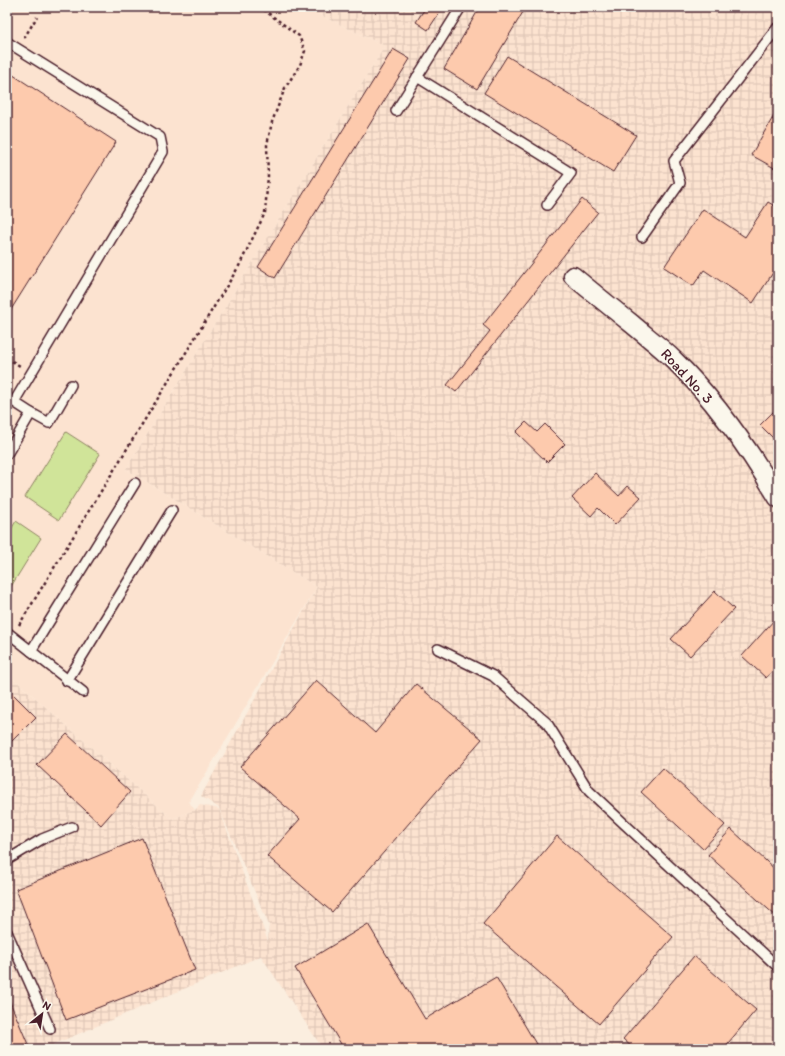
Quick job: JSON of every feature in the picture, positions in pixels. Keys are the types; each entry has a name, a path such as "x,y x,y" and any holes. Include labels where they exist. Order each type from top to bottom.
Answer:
{"street":[{"name":"Road No. 3","path":"573,276 660,346 690,377 724,417 758,464 778,498"}],"lane":[{"path":"396,111 461,7"},
{"path":"642,237 680,183 674,161 778,27"},
{"path":"7,42 160,137 163,152 14,402 49,423 71,385"},
{"path":"417,77 571,173 547,205"},
{"path":"7,454 31,413"},
{"path":"31,651 135,483"},
{"path":"67,681 172,510"},
{"path":"10,634 82,692"},
{"path":"438,649 493,676 547,722 588,791 778,967"},
{"path":"7,860 42,839 72,826"},
{"path":"7,932 50,1029"}],"path":[{"path":"10,634 239,266 265,213 268,176 268,145 272,122 285,88 300,65 305,51 299,36 260,7"},
{"path":"27,33 37,17"}],"shaded area":[{"path":"7,7 303,7 385,46 126,469 317,587 189,802 195,810 172,819 7,673"},
{"path":"303,7 778,7 778,1049 323,1049 261,956 43,1049 7,1049 7,673 172,819 195,810 200,805 219,809 268,941 269,925 219,808 201,796 317,587 126,469 385,46"}],"green space":[{"path":"66,432 100,454 59,520 25,497"},
{"path":"16,521 41,538 7,593 7,536"}],"building":[{"path":"426,7 443,7 428,30 416,22"},
{"path":"480,7 526,7 477,89 444,69"},
{"path":"393,49 410,59 275,278 258,267"},
{"path":"507,56 636,135 613,172 484,93"},
{"path":"7,71 116,142 7,316"},
{"path":"778,108 778,122 772,119"},
{"path":"772,119 778,122 778,170 751,155"},
{"path":"582,199 598,212 456,392 447,385 490,331 483,325"},
{"path":"768,202 778,208 778,265 753,303 704,270 693,286 664,267 703,209 745,237"},
{"path":"778,407 778,443 760,425"},
{"path":"526,422 537,432 545,424 565,444 547,462 516,432"},
{"path":"595,473 619,496 628,486 641,497 615,525 598,508 591,516 572,498"},
{"path":"715,591 734,609 690,656 671,639"},
{"path":"775,619 778,622 778,664 766,678 742,656"},
{"path":"316,680 375,733 416,684 482,739 332,912 267,856 300,819 240,767"},
{"path":"7,688 36,717 7,746"},
{"path":"67,734 130,792 101,825 37,765"},
{"path":"663,768 725,825 703,849 641,792"},
{"path":"731,829 778,872 778,918 708,855"},
{"path":"557,836 673,937 599,1024 483,924"},
{"path":"142,838 195,970 66,1020 16,889"},
{"path":"368,924 425,1019 496,977 539,1049 344,1049 295,968"},
{"path":"694,956 756,1010 723,1049 634,1049 623,1039"},
{"path":"7,995 30,1049 7,1049"}]}
